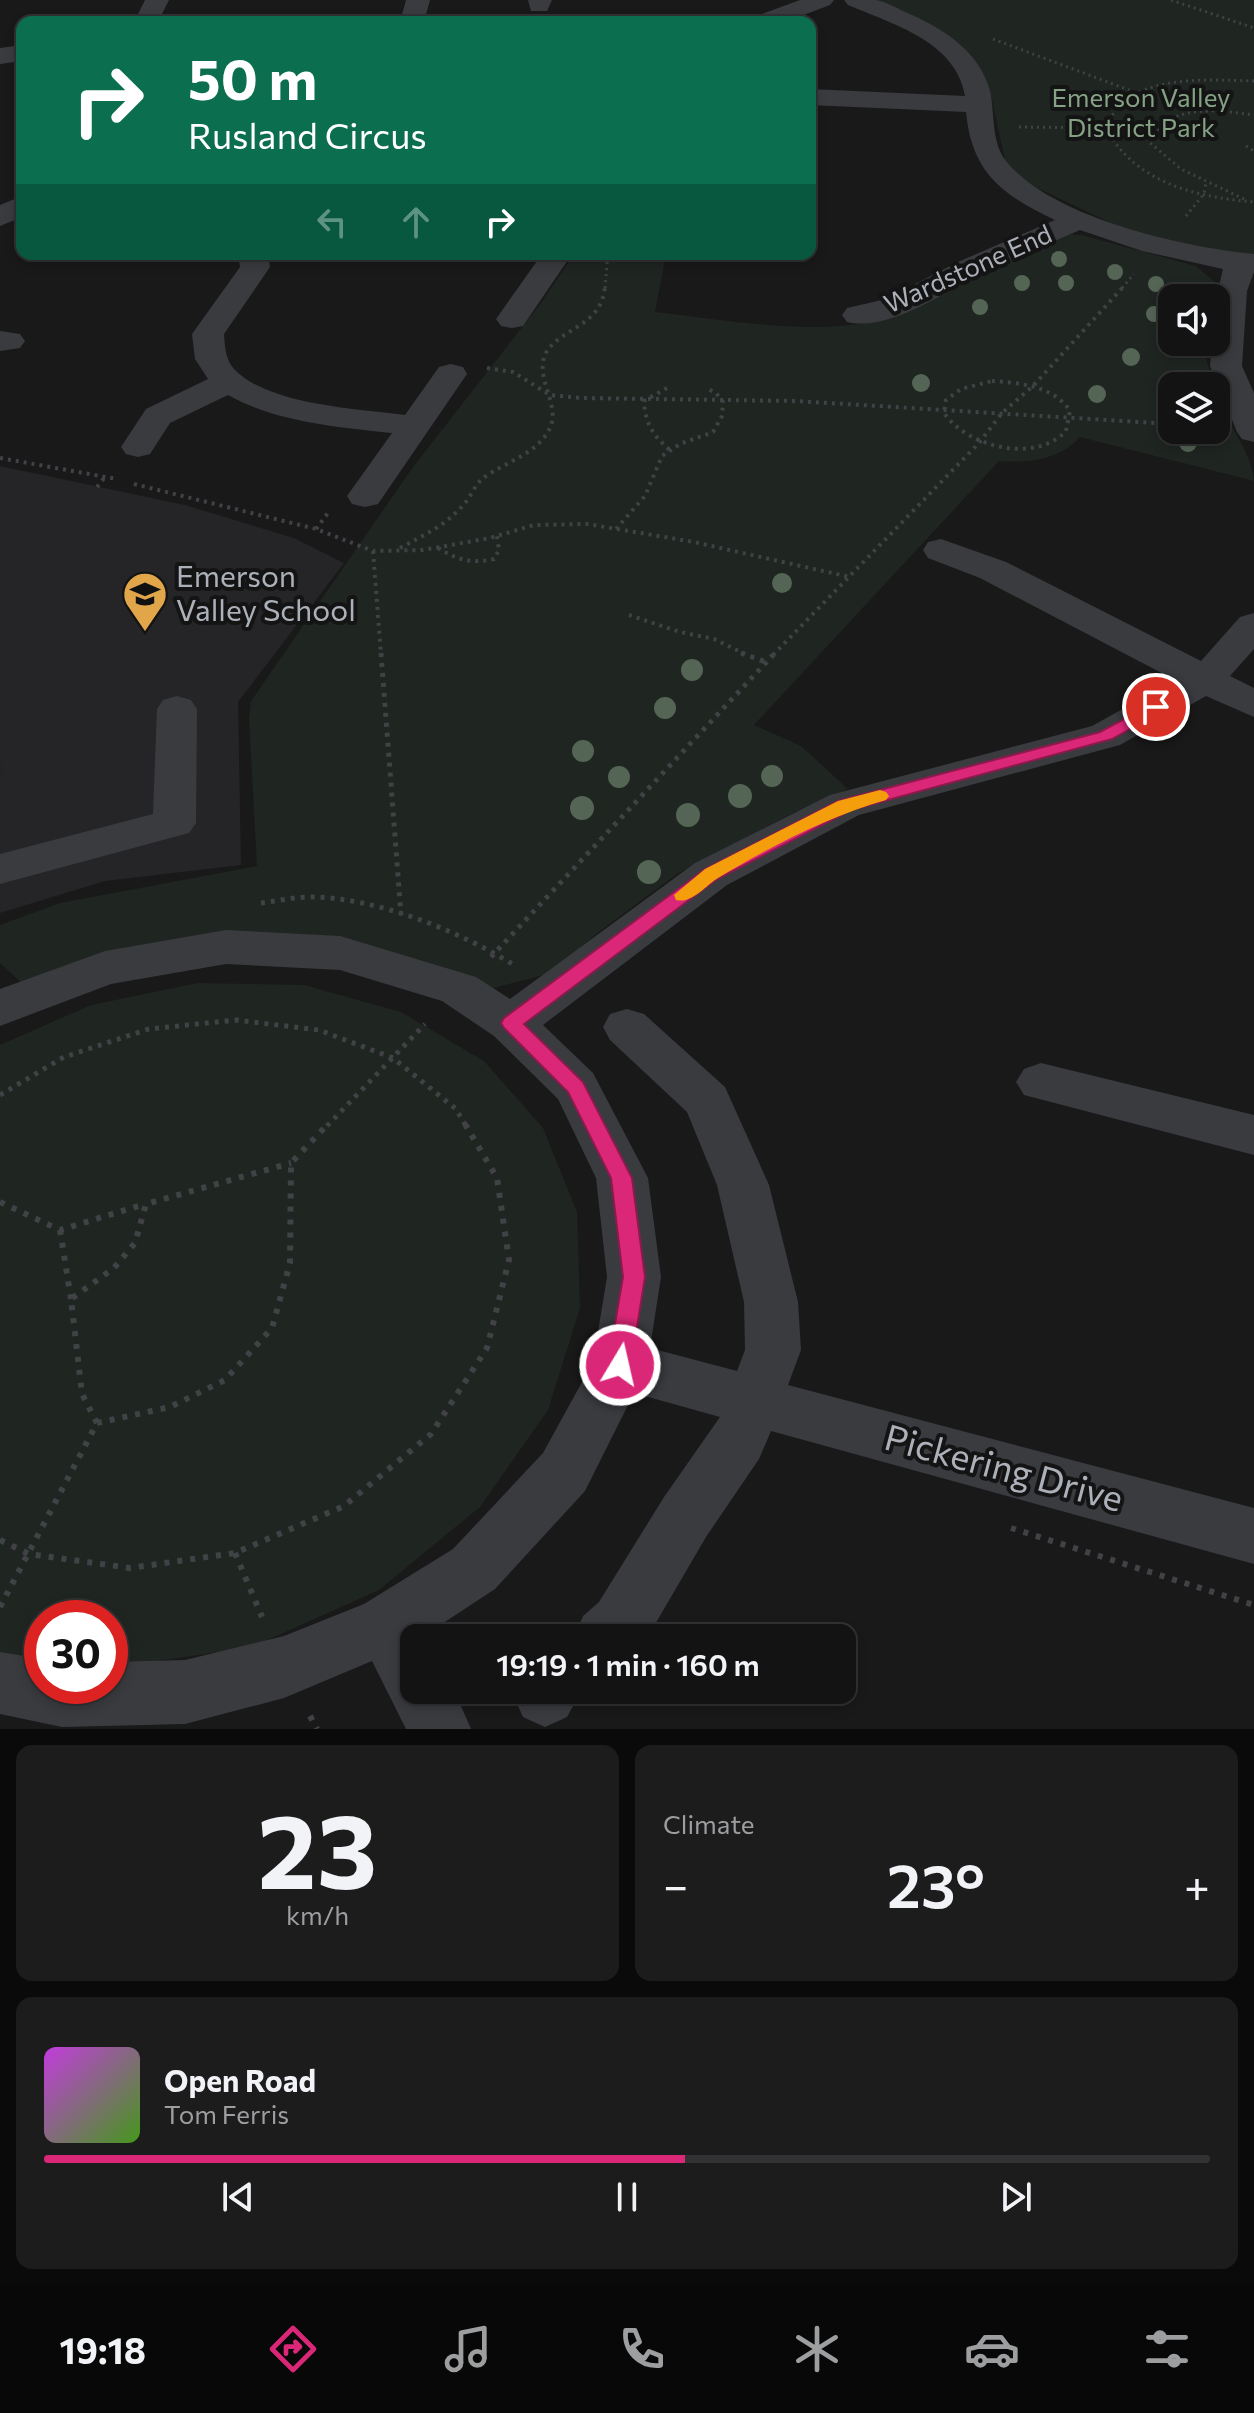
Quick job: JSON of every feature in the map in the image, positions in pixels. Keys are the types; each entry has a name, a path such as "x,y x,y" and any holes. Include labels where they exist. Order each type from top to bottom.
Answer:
{"street":[{"path":"779,16 822,0"},
{"path":"856,0 913,24 946,43 973,71 980,105 980,127 992,163 1022,189 1077,221 1161,247 1247,263 1232,291 1226,366 1254,432"},
{"path":"816,97 980,105"},
{"path":"1022,189 1050,183"},
{"name":"Wardstone End","path":"858,315 896,306 969,268 1077,221"},
{"path":"254,260 255,267 208,334 211,361 229,382 254,396 289,407 413,426"},
{"path":"512,319 553,260"},
{"path":"365,496 451,374"},
{"path":"138,447 158,416 229,382"},
{"path":"941,550 1002,562 1254,704"},
{"path":"511,1023 711,874 845,805 1106,736 1206,679 1254,625"},
{"path":"0,869 174,823 177,709"},
{"path":"0,1008 105,968 226,947 340,953 459,989 511,1023 576,1087 622,1178 634,1277 620,1365 564,1472 474,1569 386,1625 284,1667 185,1692 62,1695 0,1683"},
{"path":"620,1624 685,1517 739,1441 773,1350 771,1314 743,1185 707,1101 627,1027"},
{"path":"1041,1082 1254,1135"},
{"name":"Pickering Drive","path":"620,1365 1254,1536"},
{"path":"386,1625 400,1652"},
{"path":"427,1704 439,1729"}],"path":[{"path":"1171,0 1254,28"},
{"path":"990,38 1138,93"},
{"path":"1254,81 1198,81 1138,93 1114,109 1106,128 1113,147 1132,165 1164,181 1204,194 1254,202"},
{"path":"1248,202 1159,155 1149,142 1155,130 1168,120 1209,111 1254,115"},
{"path":"1246,146 1254,151"},
{"path":"0,1202 60,1230 291,1163 766,662 979,443 1002,413 1033,386 1161,247 1204,194 1206,182"},
{"path":"398,549 443,525 465,503 480,480 536,447 551,426 550,395 541,369 548,350 582,325 604,301 607,260"},
{"path":"451,374 462,365 513,372 550,395 644,401 796,401 1158,423"},
{"path":"1013,382 1033,386 1059,399 1071,416 1069,427 1060,437 1045,445 1013,448 979,443 952,428 943,410 947,399 973,384 1013,382"},
{"path":"644,401 667,388"},
{"path":"616,529 650,488 654,468 670,450 713,432 722,416 723,402 716,393 706,388"},
{"path":"644,401 647,427 657,441 670,450"},
{"path":"0,458 120,480"},
{"path":"133,484 316,529 373,551 437,548 534,525 587,524 694,542 850,577"},
{"path":"437,548 457,560 477,564 494,559 499,550 497,536"},
{"path":"373,551 401,915"},
{"path":"629,615 680,632 714,639 730,649 766,662"},
{"path":"0,1095 64,1057 149,1029 236,1020 319,1030 393,1058 456,1109 497,1178 509,1260 487,1348 431,1434 344,1506 235,1553 130,1568 29,1554 0,1540"},
{"path":"97,1423 170,1407 225,1380 272,1328 290,1263 291,1163"},
{"path":"71,1299 114,1268 135,1243 146,1204"},
{"path":"60,1230 82,1394 97,1423"},
{"path":"0,1607 97,1423"}],"shaded area":[{"name":"Emerson Valley School","path":"0,466 185,505 294,538 344,563 238,702 241,865 105,881 0,913"}],"green space":[{"name":"Emerson Valley District Park","path":"860,0 1254,0 1254,258 1161,247 1008,174 992,100 928,41"},
{"path":"1066,234 1081,235 1196,266 1216,283 1158,284 1158,356 1208,356 1210,372 1158,372 1158,444 1230,444 1230,422 1249,460 1254,481 1080,437 1063,451 1043,458 999,461 754,725 801,746 848,789 793,813 677,874 596,934 552,973 490,989 334,939 23,984 0,963 0,925 60,903 257,866 249,719 251,701 413,467 541,303 570,260 665,260 655,312 743,323 809,327 868,322 893,315"},
{"path":"198,983 304,985 401,1012 484,1061 543,1128 577,1212 580,1308 548,1410 480,1507 379,1590 252,1647 128,1665 128,1600 24,1600 24,1656 0,1653 0,1045 91,1005"}],"slow traffic":[{"path":"683,895 711,874 845,805 880,796"}],"place":[{"name":"Emerson Valley School","path":"145,633"}],"route":[{"path":"620,1365 634,1277 622,1178 576,1087 511,1023 711,874 845,805 1106,736 1156,707"}]}
